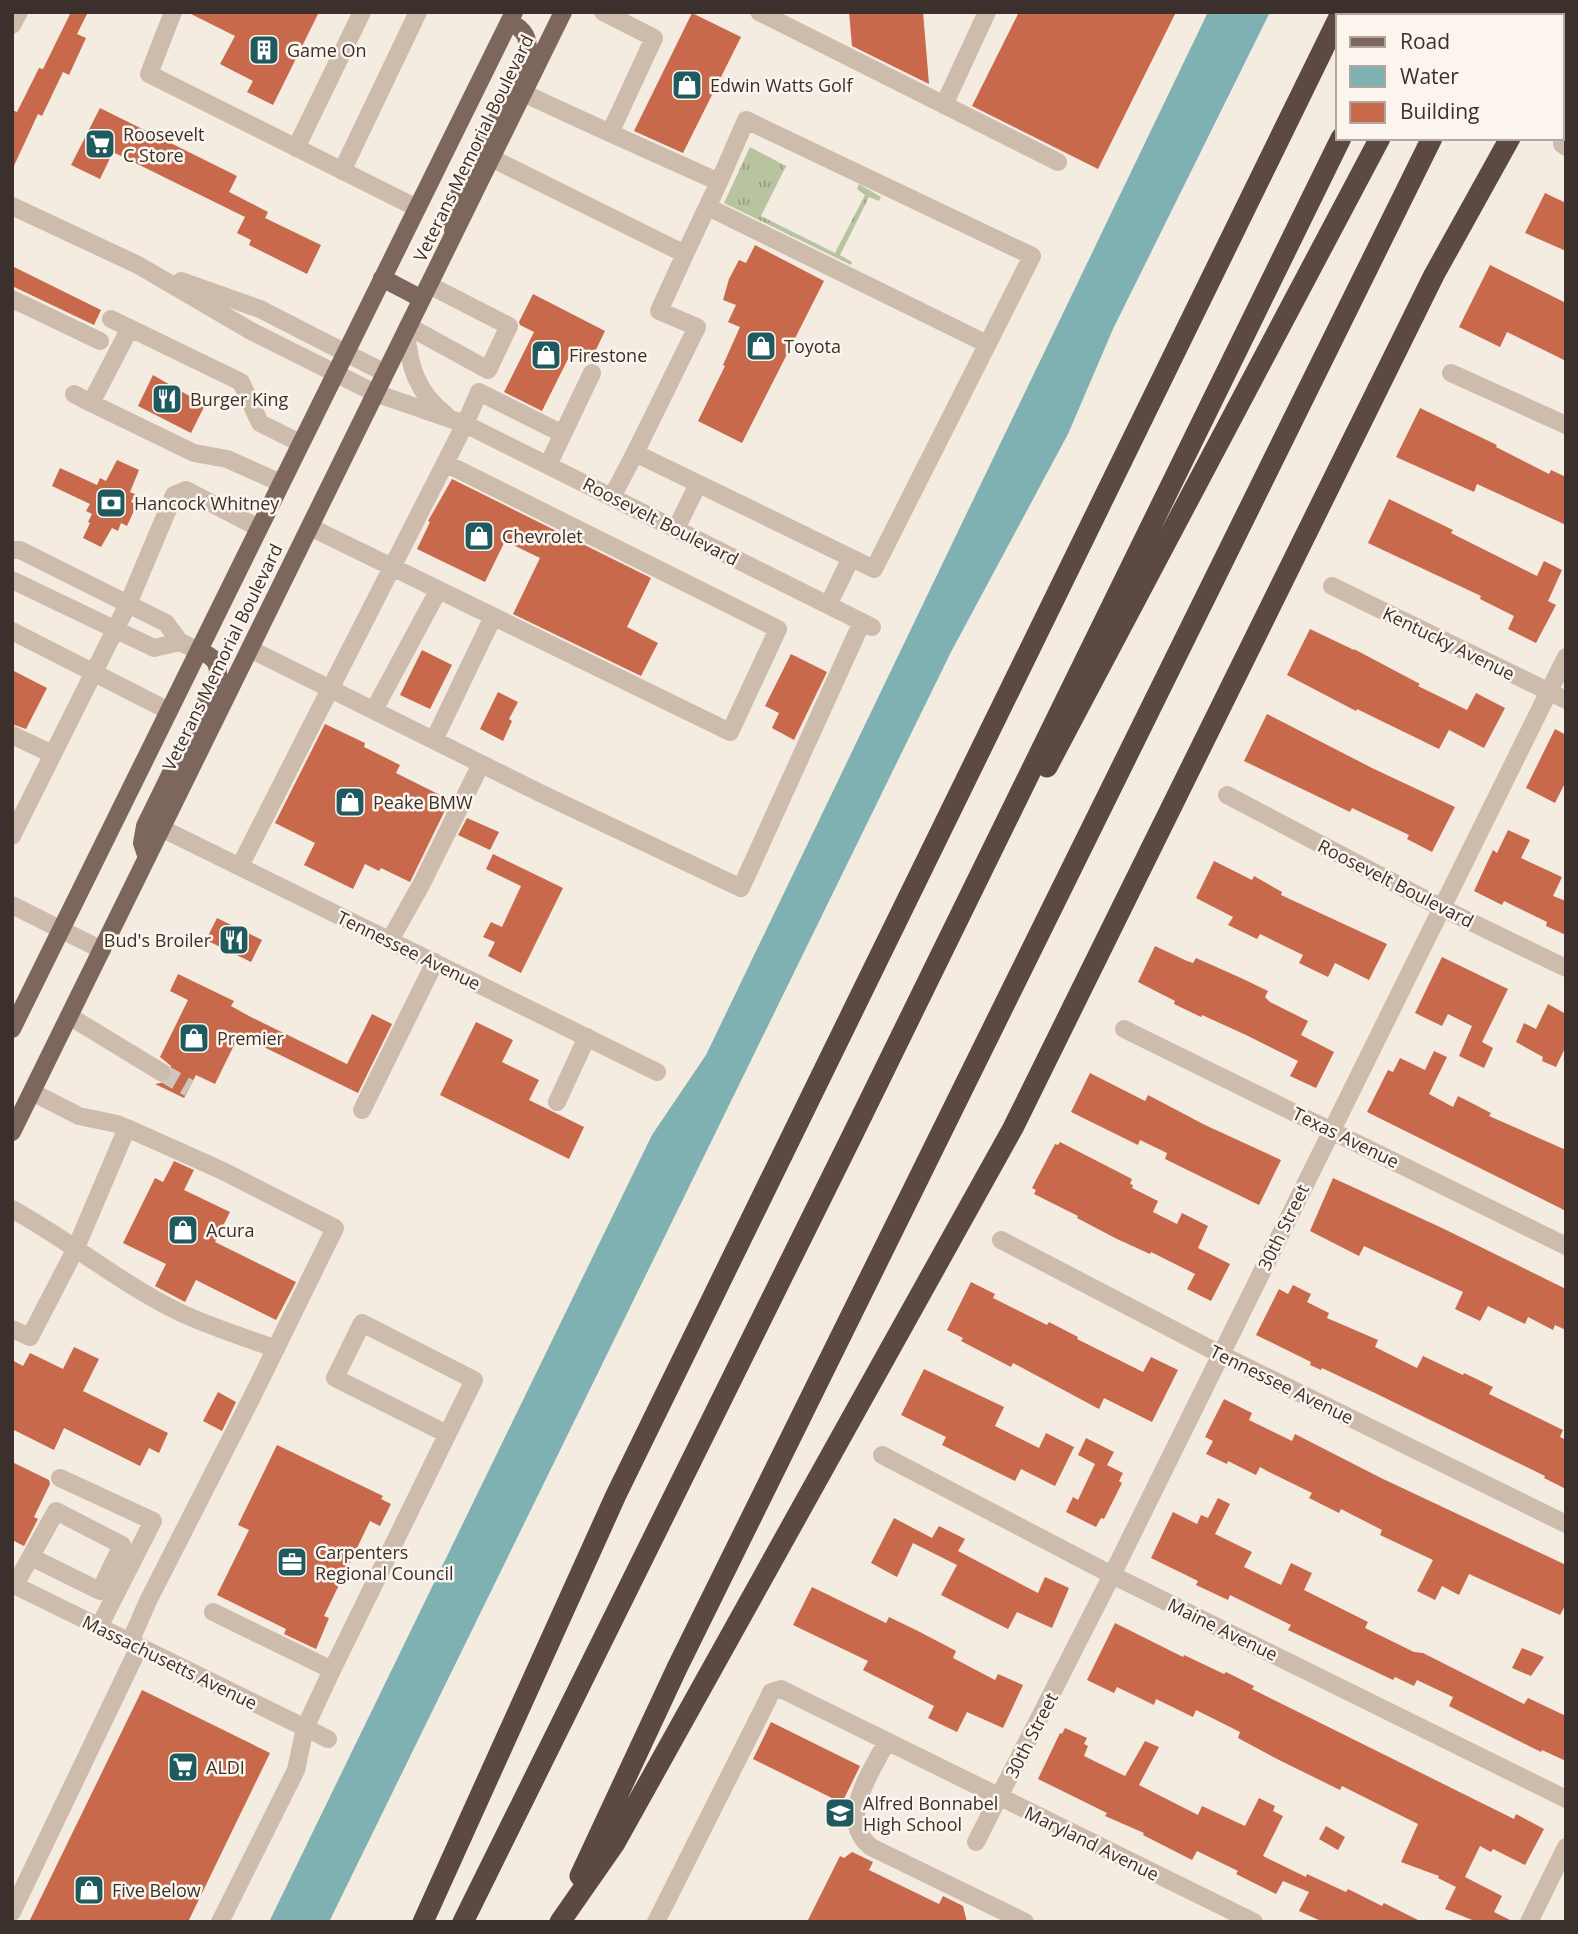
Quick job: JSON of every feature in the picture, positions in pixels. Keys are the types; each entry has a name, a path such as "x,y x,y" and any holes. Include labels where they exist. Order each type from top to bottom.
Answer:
{"highway":[{"path":"423,1922 616,1495 1336,24"},
{"path":"463,1922 1340,140"},
{"path":"851,1138 1379,140"},
{"path":"559,1922 677,1668 1431,140"},
{"path":"1405,194 1437,140"},
{"path":"559,1922 615,1843 1013,1128 1434,275 1509,140"}],"main road":[{"name":"Veterans Memorial Boulevard","path":"12,1132 563,12"},
{"name":"Veterans Memorial Boulevard","path":"12,1029 511,17"},
{"path":"454,234 452,208 527,57 529,44 525,33 511,17"},
{"path":"382,278 425,292"},
{"path":"147,858 142,843 145,826 218,677 218,667 214,659 199,651"}],"street":[{"path":"12,25 19,12"},
{"path":"173,12 149,74 416,208"},
{"path":"296,148 362,12"},
{"path":"342,171 418,12"},
{"path":"603,12 654,38 610,133"},
{"path":"759,12 1058,162"},
{"path":"797,12 799,33"},
{"path":"944,105 988,12"},
{"path":"523,93 719,182"},
{"path":"612,497 697,327 659,310 746,120 1032,256 874,569 635,453"},
{"path":"491,158 685,254"},
{"name":"Roosevelt Boulevard","path":"12,206 138,265 251,331 375,393 457,420"},
{"path":"708,207 987,344"},
{"name":"Roosevelt Boulevard","path":"138,265 260,309 385,373"},
{"path":"240,866 445,463 457,420 479,392 509,326 425,292"},
{"path":"12,299 100,341"},
{"path":"111,319 241,382 260,423 300,443"},
{"path":"91,402 130,328"},
{"path":"407,329 488,370"},
{"name":"Roosevelt Boulevard","path":"407,329 413,374 433,405 457,420 867,624 741,888 481,764"},
{"path":"548,465 593,373"},
{"path":"1451,373 1566,425"},
{"path":"479,392 563,434"},
{"path":"74,394 194,453 227,459 281,483"},
{"path":"310,527 730,732 778,629 445,463"},
{"path":"676,529 698,484"},
{"path":"12,836 116,630 174,495 186,491 259,528"},
{"path":"15,555 166,622 180,642 199,651"},
{"path":"828,605 851,558"},
{"path":"12,580 155,648 180,642"},
{"name":"Kentucky Avenue","path":"1332,586 1566,700"},
{"path":"374,710 438,591"},
{"path":"434,740 493,617"},
{"path":"12,631 169,711"},
{"path":"250,649 481,764 421,886 390,940"},
{"name":"30th Street","path":"976,1842 1112,1575 1440,907 1566,657"},
{"path":"12,735 52,754"},
{"name":"Roosevelt Boulevard","path":"1227,795 1440,907 1566,968"},
{"name":"Tennessee Avenue","path":"161,828 657,1072"},
{"path":"12,905 102,950"},
{"path":"362,1110 435,962"},
{"path":"69,1016 161,1072"},
{"name":"Texas Avenue","path":"1125,1029 1566,1247"},
{"path":"557,1102 587,1037"},
{"path":"12,1912 134,1645 148,1601 335,1227 223,1171 127,1128 79,1116 32,1092"},
{"path":"12,1329 30,1336 75,1250 127,1128"},
{"path":"12,1209 38,1223 107,1271 181,1313 276,1349"},
{"name":"Tennessee Avenue","path":"1001,1240 1220,1354 1566,1524"},
{"path":"220,1922 296,1770 304,1728 474,1380 362,1323 335,1378 447,1434"},
{"name":"Maine Avenue","path":"882,1455 1112,1575 1566,1799"},
{"path":"60,1478 153,1521 99,1627"},
{"path":"13,1585 56,1511 122,1545 100,1591 31,1557"},
{"name":"Massachusetts Avenue","path":"13,1585 328,1739"},
{"path":"213,1612 332,1670"},
{"name":"Maryland Avenue","path":"656,1922 771,1692 781,1689 1254,1922"},
{"path":"887,1741 858,1797 857,1826 860,1838 871,1847 1025,1922"},
{"path":"1529,1922 1566,1847"}],"green space":[{"path":"750,147 786,166 761,216 835,253 865,195 857,189 859,184 881,197 879,201 869,197 840,255 852,262 851,265 724,203"}],"water":[{"path":"1208,12 1270,12 1113,329 1068,434 951,652 329,1922 269,1922 652,1135 706,1055"}],"building":[{"path":"71,12 88,12 77,34 86,38 69,75 63,72 42,116 38,114 12,170 12,110 17,112 39,68 43,69"},
{"name":"Game On","path":"187,12 319,12 273,105 247,92 253,81 220,64 235,36"},
{"path":"849,12 923,12 929,84 852,46"},
{"path":"1019,12 1176,12 1098,169 972,106"},
{"name":"Edwin Watts Golf","path":"692,13 741,37 683,153 634,131"},
{"path":"100,108 237,176 229,192 268,212 265,218 321,245 307,274 249,245 251,240 237,233 245,217 113,152 100,179 71,165"},
{"path":"1545,193 1566,203 1566,251 1525,233"},
{"name":"Toyota","path":"755,245 824,281 742,443 698,421 725,366 723,365 740,327 728,322 736,305 723,300 729,279 739,260 746,263"},
{"path":"1490,265 1566,303 1566,361 1507,332 1500,347 1459,327"},
{"path":"12,266 101,310 94,325 12,286"},
{"name":"Firestone","path":"533,294 605,331 591,360 572,351 542,411 504,392 534,332 519,322"},
{"name":"Burger King","path":"153,375 205,405 191,433 138,406"},
{"path":"1420,408 1497,445 1496,447 1549,474 1551,470 1566,477 1566,525 1477,484 1474,492 1396,457"},
{"name":"Hancock Whitney","path":"117,460 139,470 130,492 135,494 131,502 137,504 127,526 121,523 118,531 112,528 101,547 83,538 92,514 86,511 90,504 52,486 60,468 97,485 100,478 106,481"},
{"path":"452,479 651,578 627,627 658,643 641,676 513,614 540,558 505,541 485,582 417,549 430,522 428,521"},
{"path":"1389,499 1537,576 1544,561 1562,570 1548,601 1556,605 1536,643 1508,629 1514,616 1480,599 1481,596 1368,543"},
{"path":"1310,629 1354,649 1420,684 1418,686 1467,710 1476,693 1505,708 1484,748 1449,730 1439,749 1357,709 1356,711 1287,675"},
{"path":"422,650 452,665 430,709 400,695"},
{"path":"791,654 827,672 794,740 772,728 779,713 765,706"},
{"path":"12,670 47,688 26,729 12,724"},
{"path":"498,692 518,702 509,719 512,721 503,741 480,729"},
{"path":"1267,714 1455,807 1432,852 1407,839 1409,835 1352,808 1350,812 1244,761"},
{"path":"325,724 365,743 364,747 400,765 396,773 450,800 410,882 381,868 379,871 365,864 353,889 304,865 315,843 275,823"},
{"path":"1555,729 1566,735 1566,781 1555,803 1526,788"},
{"path":"467,818 499,832 490,850 458,835"},
{"path":"1508,830 1530,840 1521,858 1562,877 1553,896 1566,901 1566,935 1546,926 1547,922 1504,901 1502,905 1474,891 1493,850 1497,853"},
{"path":"493,854 563,888 521,973 488,956 495,942 483,937 491,922 502,927 521,886 486,869"},
{"path":"1214,861 1252,880 1254,876 1282,892 1281,895 1387,944 1369,980 1335,963 1328,977 1299,963 1303,955 1260,934 1257,939 1228,925 1233,917 1196,898"},
{"name":"Bud's Broiler","path":"217,918 262,940 251,962 206,940"},
{"path":"1155,946 1193,963 1196,958 1268,991 1265,997 1270,1002 1308,1021 1301,1035 1334,1052 1316,1088 1290,1076 1298,1061 1174,1004 1175,1001 1138,982"},
{"path":"1442,957 1508,989 1482,1042 1493,1048 1484,1068 1459,1056 1472,1026 1448,1014 1442,1026 1415,1013"},
{"path":"178,974 234,1001 231,1006 249,1016 347,1064 372,1014 392,1024 358,1093 239,1035 215,1084 196,1075 184,1098 155,1084 166,1082 171,1077 171,1066 160,1057 188,1000 170,991"},
{"path":"1548,1004 1566,1014 1566,1046 1556,1067 1542,1061 1543,1057 1516,1042 1524,1023 1536,1029"},
{"path":"476,1022 513,1040 502,1062 539,1080 529,1100 584,1127 569,1159 440,1095"},
{"path":"1434,1051 1447,1057 1429,1094 1453,1107 1458,1096 1491,1113 1489,1116 1566,1150 1566,1211 1367,1112 1388,1070 1393,1072 1400,1058 1425,1070"},
{"path":"1090,1073 1145,1101 1148,1095 1281,1160 1259,1205 1165,1159 1167,1153 1140,1140 1138,1145 1071,1112"},
{"path":"1060,1142 1132,1179 1132,1188 1158,1201 1153,1212 1177,1224 1182,1213 1208,1226 1198,1248 1230,1264 1211,1301 1187,1289 1195,1274 1117,1239 1034,1194 1036,1190 1032,1188 1055,1144"},
{"path":"174,1161 194,1170 184,1190 230,1212 215,1242 296,1282 276,1320 196,1280 185,1302 155,1286 166,1264 123,1243 155,1178 163,1182"},
{"path":"1333,1178 1566,1289 1566,1330 1555,1325 1553,1330 1528,1317 1525,1324 1488,1306 1480,1321 1455,1309 1463,1292 1364,1246 1359,1256 1310,1231"},
{"path":"971,1282 995,1294 993,1298 1047,1325 1049,1322 1143,1372 1151,1357 1178,1370 1152,1422 1104,1398 1099,1409 1013,1363 1011,1367 961,1341 963,1338 947,1330"},
{"path":"1293,1285 1311,1294 1307,1302 1329,1313 1327,1318 1378,1340 1375,1347 1417,1368 1423,1356 1463,1375 1464,1373 1493,1387 1489,1394 1563,1430 1560,1437 1566,1440 1566,1489 1544,1478 1545,1476 1377,1394 1310,1365 1311,1362 1256,1335 1279,1289 1288,1294"},
{"path":"74,1347 99,1359 83,1391 168,1433 159,1453 149,1448 140,1466 64,1428 54,1450 12,1429 12,1360 23,1366 30,1353 63,1369"},
{"path":"924,1369 1004,1407 995,1426 1039,1448 1046,1433 1074,1447 1055,1486 1021,1469 1015,1481 942,1445 946,1437 901,1415"},
{"path":"218,1392 236,1402 222,1431 203,1421"},
{"path":"1224,1399 1252,1413 1249,1420 1292,1441 1295,1434 1381,1478 1566,1565 1566,1604 1560,1615 1469,1574 1459,1595 1442,1586 1435,1600 1417,1591 1433,1560 1380,1535 1382,1530 1341,1509 1339,1513 1309,1498 1312,1493 1260,1467 1256,1475 1206,1454 1213,1441 1205,1437"},
{"path":"1086,1438 1114,1452 1107,1465 1123,1473 1119,1481 1122,1483 1104,1519 1101,1518 1096,1527 1066,1512 1073,1497 1078,1500 1095,1464 1078,1455"},
{"name":"Carpenters Regional Council","path":"277,1445 383,1496 381,1499 391,1504 380,1526 370,1521 324,1616 329,1618 316,1649 284,1634 286,1629 217,1595 249,1530 238,1525"},
{"path":"12,1462 49,1480 50,1484 34,1517 38,1519 24,1546 12,1540"},
{"path":"1218,1498 1230,1504 1215,1534 1252,1552 1244,1567 1281,1585 1291,1563 1312,1573 1304,1590 1368,1622 1365,1628 1414,1652 1423,1653 1524,1704 1528,1698 1566,1716 1566,1761 1542,1750 1541,1752 1449,1706 1453,1697 1417,1680 1414,1686 1395,1677 1393,1680 1288,1630 1291,1625 1230,1595 1228,1600 1196,1585 1198,1581 1151,1558 1173,1512 1197,1524 1201,1515 1208,1518"},
{"path":"894,1518 932,1538 939,1526 965,1539 958,1551 1038,1593 1045,1577 1069,1588 1052,1628 1017,1612 1008,1629 941,1595 957,1565 913,1543 897,1577 871,1563"},
{"path":"812,1587 886,1623 889,1617 918,1631 956,1651 953,1658 995,1680 998,1674 1023,1685 1003,1728 967,1712 957,1732 928,1718 934,1706 863,1670 868,1661 793,1625"},
{"path":"1115,1623 1183,1657 1184,1655 1224,1674 1226,1672 1254,1686 1252,1689 1514,1819 1516,1814 1544,1829 1525,1865 1493,1849 1491,1852 1480,1846 1465,1877 1502,1896 1494,1912 1514,1922 1477,1922 1445,1909 1456,1887 1438,1878 1439,1876 1401,1862 1418,1824 1342,1786 1340,1790 1279,1760 1238,1738 1240,1732 1196,1710 1193,1717 1156,1699 1154,1705 1117,1687 1114,1693 1087,1680"},
{"path":"1522,1648 1544,1657 1531,1676 1512,1668"},
{"path":"142,1690 270,1753 188,1922 29,1922"},
{"path":"771,1722 860,1766 842,1803 753,1759"},
{"path":"1065,1728 1087,1738 1084,1744 1088,1746 1084,1756 1125,1776 1145,1741 1159,1747 1139,1785 1198,1815 1202,1806 1245,1826 1259,1798 1275,1806 1273,1811 1283,1816 1263,1856 1306,1877 1307,1874 1346,1892 1348,1889 1382,1906 1384,1903 1422,1922 1323,1922 1299,1911 1309,1892 1283,1881 1276,1894 1197,1851 1192,1860 1143,1835 1144,1833 1105,1816 1107,1813 1038,1779"},
{"path":"1326,1826 1345,1837 1338,1850 1319,1839"},
{"path":"852,1852 873,1862 869,1870 939,1904 943,1896 963,1906 967,1922 807,1922 840,1856 844,1858"}],"tunnel":[{"path":"161,1072 189,1088"}],"place":[{"name":"Game On","path":"264,50"},
{"name":"Edwin Watts Golf","path":"687,85"},
{"name":"Roosevelt C Store","path":"100,144"},
{"name":"Toyota","path":"761,346"},
{"name":"Firestone","path":"546,355"},
{"name":"Burger King","path":"167,399"},
{"name":"Hancock Whitney","path":"111,503"},
{"name":"Chevrolet","path":"479,536"},
{"name":"Peake BMW","path":"350,802"},
{"name":"Bud's Broiler","path":"234,940"},
{"name":"Premier","path":"194,1038"},
{"name":"Acura","path":"183,1230"},
{"name":"Carpenters Regional Council","path":"292,1562"},
{"name":"ALDI","path":"183,1767"},
{"name":"Alfred Bonnabel High School","path":"840,1813"},
{"name":"Five Below","path":"89,1890"}]}
